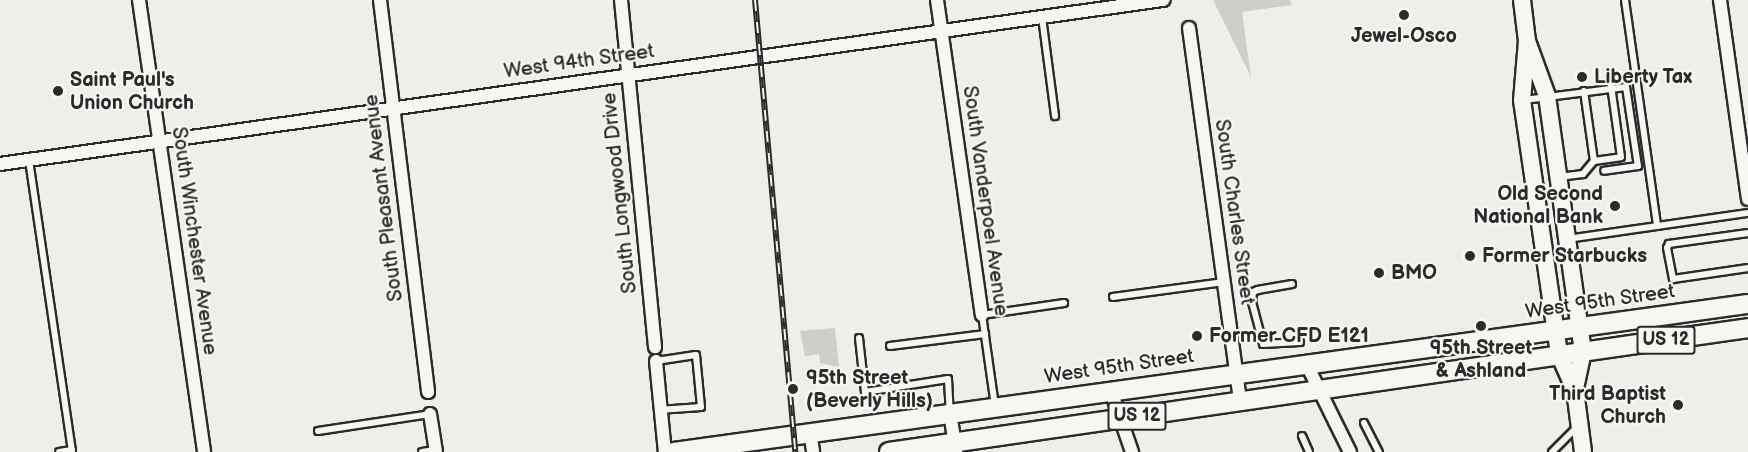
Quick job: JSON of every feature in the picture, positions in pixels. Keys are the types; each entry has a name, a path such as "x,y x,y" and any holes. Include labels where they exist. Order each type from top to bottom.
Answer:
{"main road":[{"path":"1522,0 1527,41 1522,100 1555,331 1559,354 1575,390 1583,452"},
{"path":"1527,41 1547,96 1580,327 1583,351 1575,390"},
{"name":"West 95th Street","path":"674,452 1748,304"},
{"name":"US 12","path":"890,452 955,448 1120,418 1748,328"}],"street":[{"name":"South Winchester Avenue","path":"139,0 204,452"},
{"name":"South Pleasant Avenue","path":"380,0 428,392"},
{"name":"South Longwood Drive","path":"621,0 654,347"},
{"name":"South Vanderpoel Avenue","path":"937,0 982,315"},
{"name":"West 94th Street","path":"0,164 1163,0"},
{"path":"1720,0 1748,199"},
{"name":"South Charles Street","path":"1189,28 1240,401"},
{"path":"656,361 665,452"},
{"path":"1307,365 1350,452"},
{"path":"1111,391 1132,452"},
{"path":"950,413 955,448"},
{"path":"430,414 436,451"},
{"path":"810,432 813,452"}],"lane":[{"path":"1625,0 1658,226"},
{"path":"1042,16 1055,116"},
{"path":"1522,100 1611,86 1626,87 1638,166 1604,171"},
{"path":"1583,174 1594,161 1621,157 1611,86"},
{"path":"1584,91 1594,161"},
{"path":"29,160 72,450 59,452"},
{"path":"1558,177 1591,173"},
{"path":"1567,239 1748,213"},
{"path":"1748,233 1670,244 1666,248 1673,279 1748,268"},
{"path":"1113,297 1224,282"},
{"path":"1292,284 1258,290 1252,302 1263,344 1300,342"},
{"path":"982,315 1064,303"},
{"name":"South Vanderpoel Avenue","path":"982,315 995,407"},
{"path":"890,346 984,334"},
{"path":"859,338 865,392 948,379 950,413"},
{"path":"656,361 696,354 701,407 662,410"},
{"path":"318,431 430,414"},
{"path":"1364,423 1379,452"},
{"path":"1552,452 1580,424"},
{"path":"1302,436 1309,452"},
{"path":"422,452 436,451"}],"shaded area":[{"path":"1213,0 1290,0 1292,5 1242,12 1251,77"},
{"path":"835,328 839,367 820,363 819,354 805,356 800,331"}],"railway":[{"path":"755,0 795,452"}],"place":[{"name":"Jewel-Osco","path":"1404,15"},
{"name":"Liberty Tax","path":"1582,77"},
{"name":"Saint Paul's Union Church","path":"58,91"},
{"name":"Old Second National Bank","path":"1615,206"},
{"name":"Former Starbucks","path":"1470,256"},
{"name":"BMO","path":"1379,273"},
{"name":"95th Street & Ashland","path":"1481,326"},
{"name":"Former CFD E121","path":"1197,336"},
{"name":"95th Street (Beverly Hills)","path":"793,389"},
{"name":"Third Baptist Church","path":"1678,405"}]}
